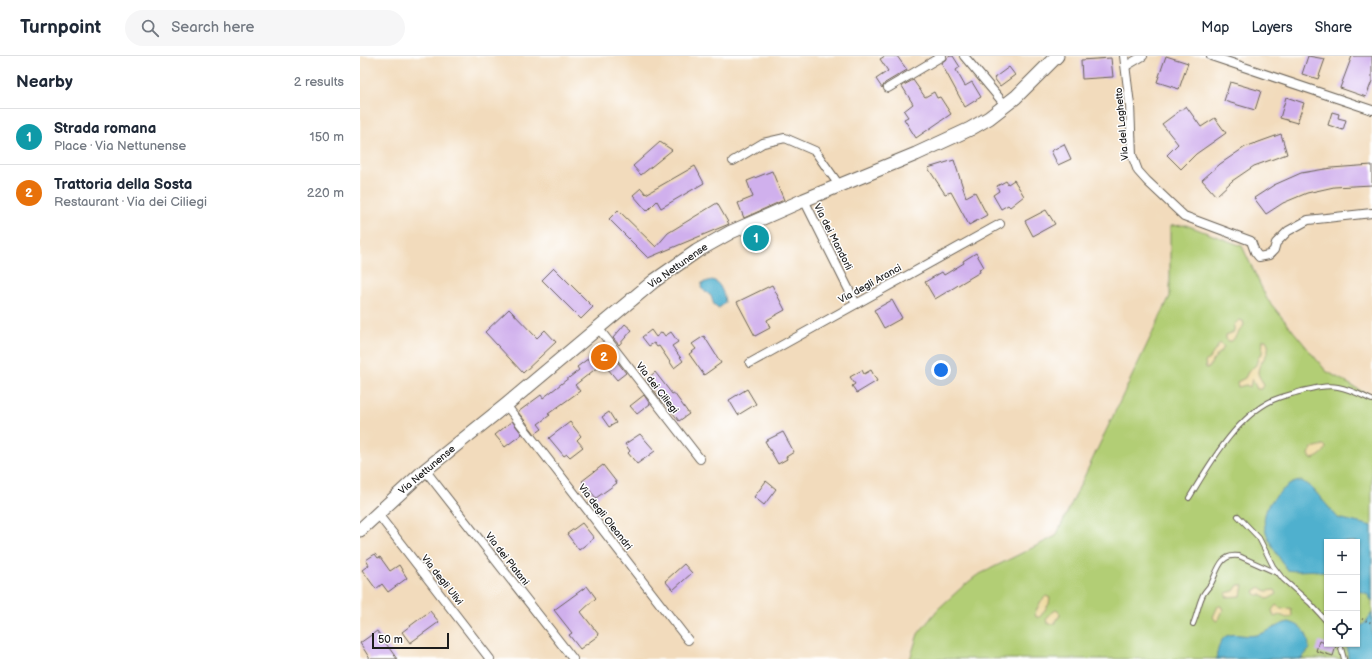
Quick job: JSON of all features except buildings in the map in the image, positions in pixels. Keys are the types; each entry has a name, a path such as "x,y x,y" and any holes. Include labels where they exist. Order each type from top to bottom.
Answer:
{"main road":[{"name":"Via Nettunense","path":"360,530 425,470 506,406 654,281 697,251 731,232 946,141 981,123 1006,106 1058,56"}],"street":[{"path":"888,88 942,56"},
{"path":"964,56 1006,106"},
{"name":"Via del Laghetto","path":"1124,56 1131,114 1132,149 1135,164 1147,181 1184,216 1251,242 1259,257 1264,258 1274,250 1276,243 1288,232 1308,220 1372,213"},
{"path":"1126,66 1143,56"},
{"path":"1211,56 1372,110"},
{"path":"734,162 763,143 785,138 815,151 839,185"},
{"name":"Via dei Mandorli","path":"804,200 856,304"},
{"name":"Via degli Aranci","path":"750,363 1000,224"},
{"name":"Via dei Ciliegi","path":"599,329 700,459"},
{"name":"Via degli Oleandri","path":"506,406 688,640"},
{"name":"Via dei Platani","path":"425,470 572,659"},
{"name":"Via degli Ulivi","path":"377,513 490,659"}],"lane":[{"path":"1189,498 1220,448 1240,426 1272,400 1320,387 1332,386 1353,391 1372,400"},
{"path":"1238,516 1258,538 1270,561 1281,575 1324,619"},
{"path":"1193,624 1202,597 1212,583 1219,564 1225,559 1234,555 1239,556 1281,575"},
{"path":"1341,647 1344,659"}],"path":[{"path":"1362,619 1372,623"}],"green space":[{"path":"1186,225 1242,246 1267,299 1326,371 1372,397 1372,659 910,659 918,634 938,609 961,588 976,576 1056,536 1170,296 1170,226"}],"sand":[{"path":"1239,320 1243,321 1244,325 1232,341 1229,341 1226,339 1226,335 1234,332 1234,325"},
{"path":"1263,340 1266,340 1268,349 1258,372 1264,386 1261,389 1257,389 1252,379 1250,387 1246,385 1238,387 1237,382 1245,378 1248,372 1256,365 1258,358 1262,353"},
{"path":"1220,343 1224,347 1212,361 1210,367 1206,368 1205,362 1209,359"},
{"path":"1324,445 1326,447 1322,453 1311,459 1309,454 1312,448"},
{"path":"1238,585 1243,585 1241,596 1226,597 1226,593 1234,591"},
{"path":"1260,587 1266,591 1275,590 1277,594 1268,599 1263,595 1256,595 1254,591"},
{"path":"1046,596 1050,598 1049,604 1040,617 1036,617 1035,613 1041,601"},
{"path":"1276,605 1281,609 1291,608 1292,616 1287,618 1280,615 1274,617 1272,610"},
{"path":"1218,606 1221,606 1223,610 1219,619 1216,621 1213,617"},
{"path":"1056,610 1060,615 1054,624 1048,624 1046,620 1050,614"}],"water":[{"path":"712,280 720,286 724,297 725,303 719,308 714,305 711,296 701,288 702,283"},
{"path":"1298,481 1302,481 1313,489 1338,518 1372,526 1372,601 1367,594 1360,591 1360,539 1324,539 1324,573 1313,570 1287,570 1275,551 1266,532 1264,523 1265,513 1278,494 1286,487"},
{"path":"1372,613 1372,659 1348,659 1347,647 1360,647 1360,627 1365,623"},
{"path":"1289,622 1302,629 1307,636 1309,650 1301,659 1216,659 1222,640 1227,636 1232,634 1260,634 1281,624"}],"place":[{"name":"Strada romana","path":"756,238"},
{"name":"Trattoria della Sosta","path":"604,357"}]}
